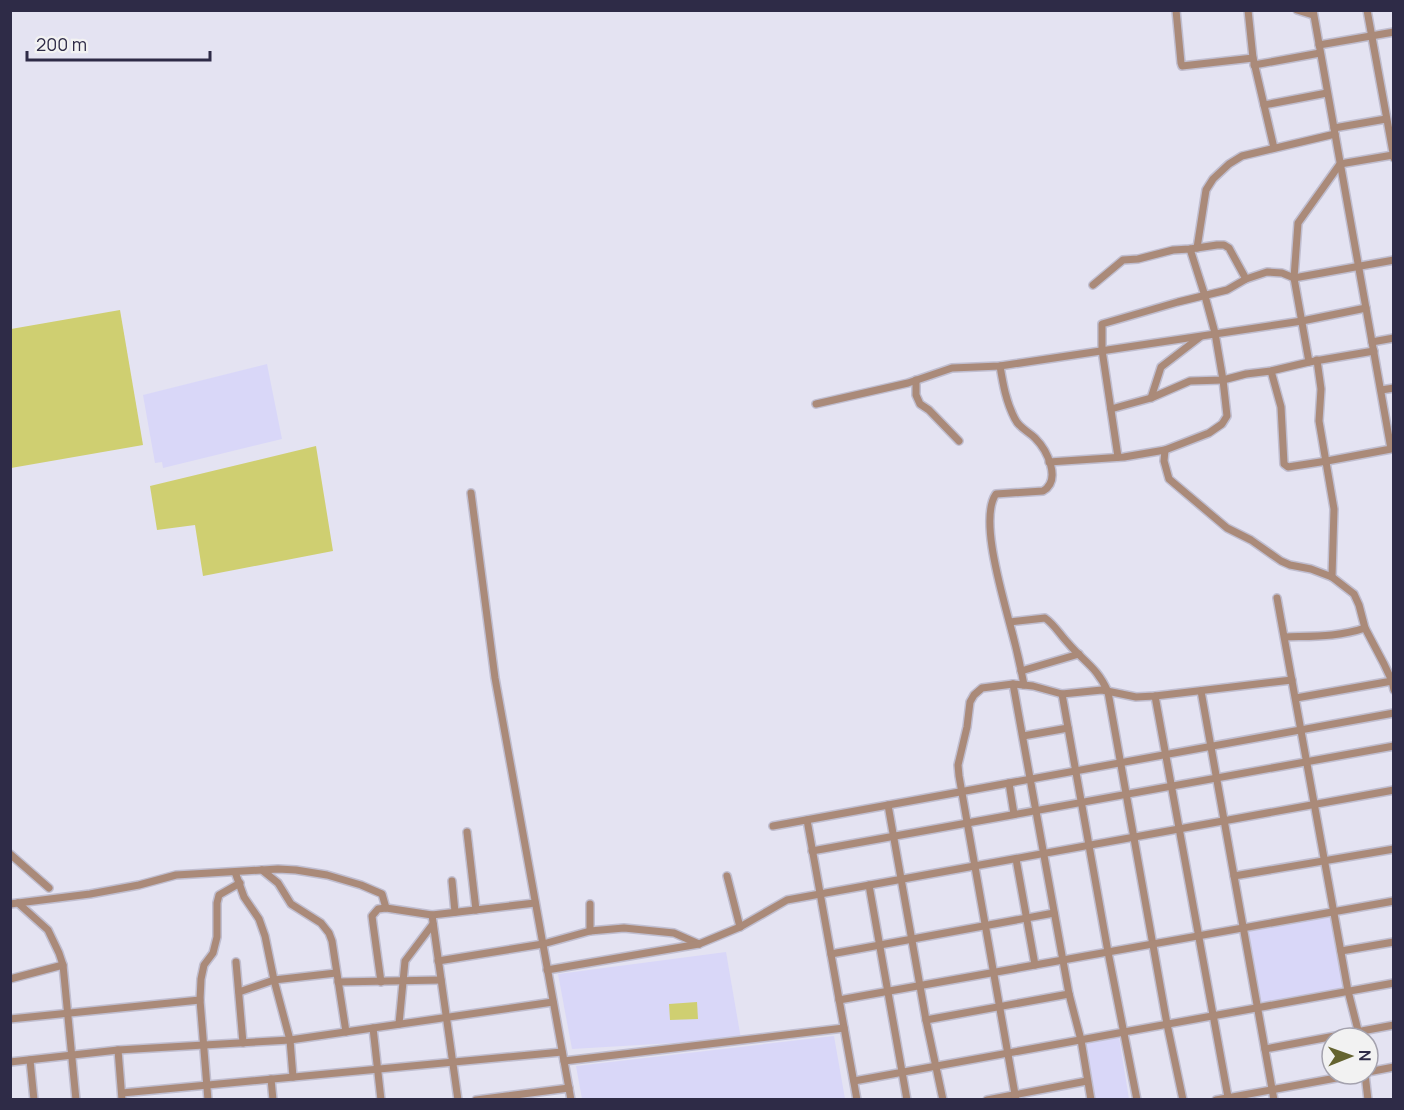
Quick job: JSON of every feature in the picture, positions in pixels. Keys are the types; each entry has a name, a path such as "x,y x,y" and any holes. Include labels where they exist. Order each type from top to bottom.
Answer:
{"street":[{"path":"1176,10 1182,66 1254,62 1394,32"},
{"path":"1248,10 1254,62 1274,148"},
{"path":"1271,371 1281,407 1284,464 1288,467 1391,449 1391,436 1313,13 1297,10"},
{"path":"1332,577 1334,509 1319,421 1321,389 1302,321 1294,278 1298,223 1340,164 1393,156 1388,115 1367,10"},
{"path":"1264,105 1328,93"},
{"path":"1049,462 1118,457 1165,450 1209,433 1222,424 1227,416 1223,380 1215,333 1194,248 1206,190 1213,179 1229,164 1242,156 1388,115"},
{"path":"1093,285 1123,260 1138,259 1173,250 1217,245 1229,248 1246,279"},
{"path":"1118,457 1102,350 1102,324 1227,290 1246,279 1267,272 1282,273 1294,278 1394,260"},
{"path":"816,404 916,380 952,368 1000,366 1302,321 1366,308"},
{"path":"1151,398 1161,368 1202,336"},
{"path":"1372,342 1394,338"},
{"path":"1111,409 1151,398 1190,381 1223,380 1374,351"},
{"path":"1000,366 1003,388 1015,419 1018,425 1036,438 1052,471 1052,482 1043,491 996,494 991,504 991,540 1024,685"},
{"path":"916,380 916,395 920,404 959,441"},
{"path":"1381,390 1394,388"},
{"path":"1165,450 1164,461 1169,479 1227,528 1251,540 1281,561 1332,577 1354,594 1365,628 1392,681 1394,690"},
{"path":"471,493 495,678 571,1100"},
{"path":"1277,598 1348,991 1357,1026"},
{"path":"1010,622 1045,618 1054,624 1069,645 1097,672 1108,692 1167,1024 1184,1100"},
{"path":"1284,637 1329,635 1365,628"},
{"path":"1021,671 1079,654"},
{"path":"1016,1097 958,765 970,702 974,695 982,688 1013,684 1062,694 1102,690 1136,697 1292,680"},
{"path":"1296,698 1392,681"},
{"path":"1013,684 1069,994 1081,1040 1091,1100"},
{"path":"1201,691 1274,1100"},
{"path":"1062,694 1137,1100"},
{"path":"1155,696 1228,1097"},
{"path":"773,826 1394,713"},
{"path":"1023,736 1068,728"},
{"path":"812,851 1394,746"},
{"path":"1009,783 1014,814"},
{"path":"547,970 699,944 740,927 787,900 1394,790"},
{"path":"888,805 926,1020 943,1100"},
{"path":"807,820 857,1100"},
{"path":"466,832 476,910"},
{"path":"1234,876 1394,849"},
{"path":"10,854 49,888"},
{"path":"1016,859 1035,965"},
{"path":"262,870 278,883 291,904 317,919 332,941 346,1032"},
{"path":"14,904 90,894 176,875 296,870 348,880 382,894 386,908"},
{"path":"235,872 244,897 263,927 290,1040 293,1077"},
{"path":"727,876 740,927"},
{"path":"452,882 455,912"},
{"path":"208,1100 200,1000 202,973 217,937 219,895 240,883"},
{"path":"869,885 907,1100"},
{"path":"839,1000 1394,901"},
{"path":"381,982 372,916 378,909 386,908 432,915 535,903"},
{"path":"14,904 48,930 63,965 76,1100"},
{"path":"590,904 590,931"},
{"path":"831,954 1054,913"},
{"path":"432,915 458,1100"},
{"path":"399,1024 405,962 433,924"},
{"path":"438,961 543,944 579,936 590,931 624,928 674,933 699,944"},
{"path":"1341,951 1394,942"},
{"path":"236,962 243,1043"},
{"path":"10,979 63,965"},
{"path":"239,992 274,980 336,973"},
{"path":"338,982 441,980"},
{"path":"854,1081 1394,983"},
{"path":"926,1020 1069,994"},
{"path":"10,1019 200,1000"},
{"path":"10,1062 117,1050 290,1040 553,1002"},
{"path":"373,1028 381,1100"},
{"path":"564,1061 844,1028"},
{"path":"1265,1049 1320,1041"},
{"path":"117,1050 122,1096 207,1085 562,1052"},
{"path":"30,1060 34,1100"},
{"path":"271,1079 273,1100"},
{"path":"987,1100 1016,1097 1087,1081"},
{"path":"1216,1100 1320,1081"},
{"path":"476,1100 516,1097 569,1088"}],"shaded area":[{"path":"120,310 143,445 11,468 11,329"},
{"path":"267,364 282,439 163,468 162,462 155,463 143,395"},
{"path":"316,446 333,551 203,576 195,525 157,530 150,486"},
{"path":"1331,915 1344,988 1260,1004 1247,930"},
{"path":"726,952 741,1039 572,1049 558,974"},
{"path":"697,1002 698,1019 670,1020 669,1004"},
{"path":"834,1036 845,1099 582,1099 576,1066"},
{"path":"1119,1037 1129,1099 1095,1099 1085,1043"}]}
